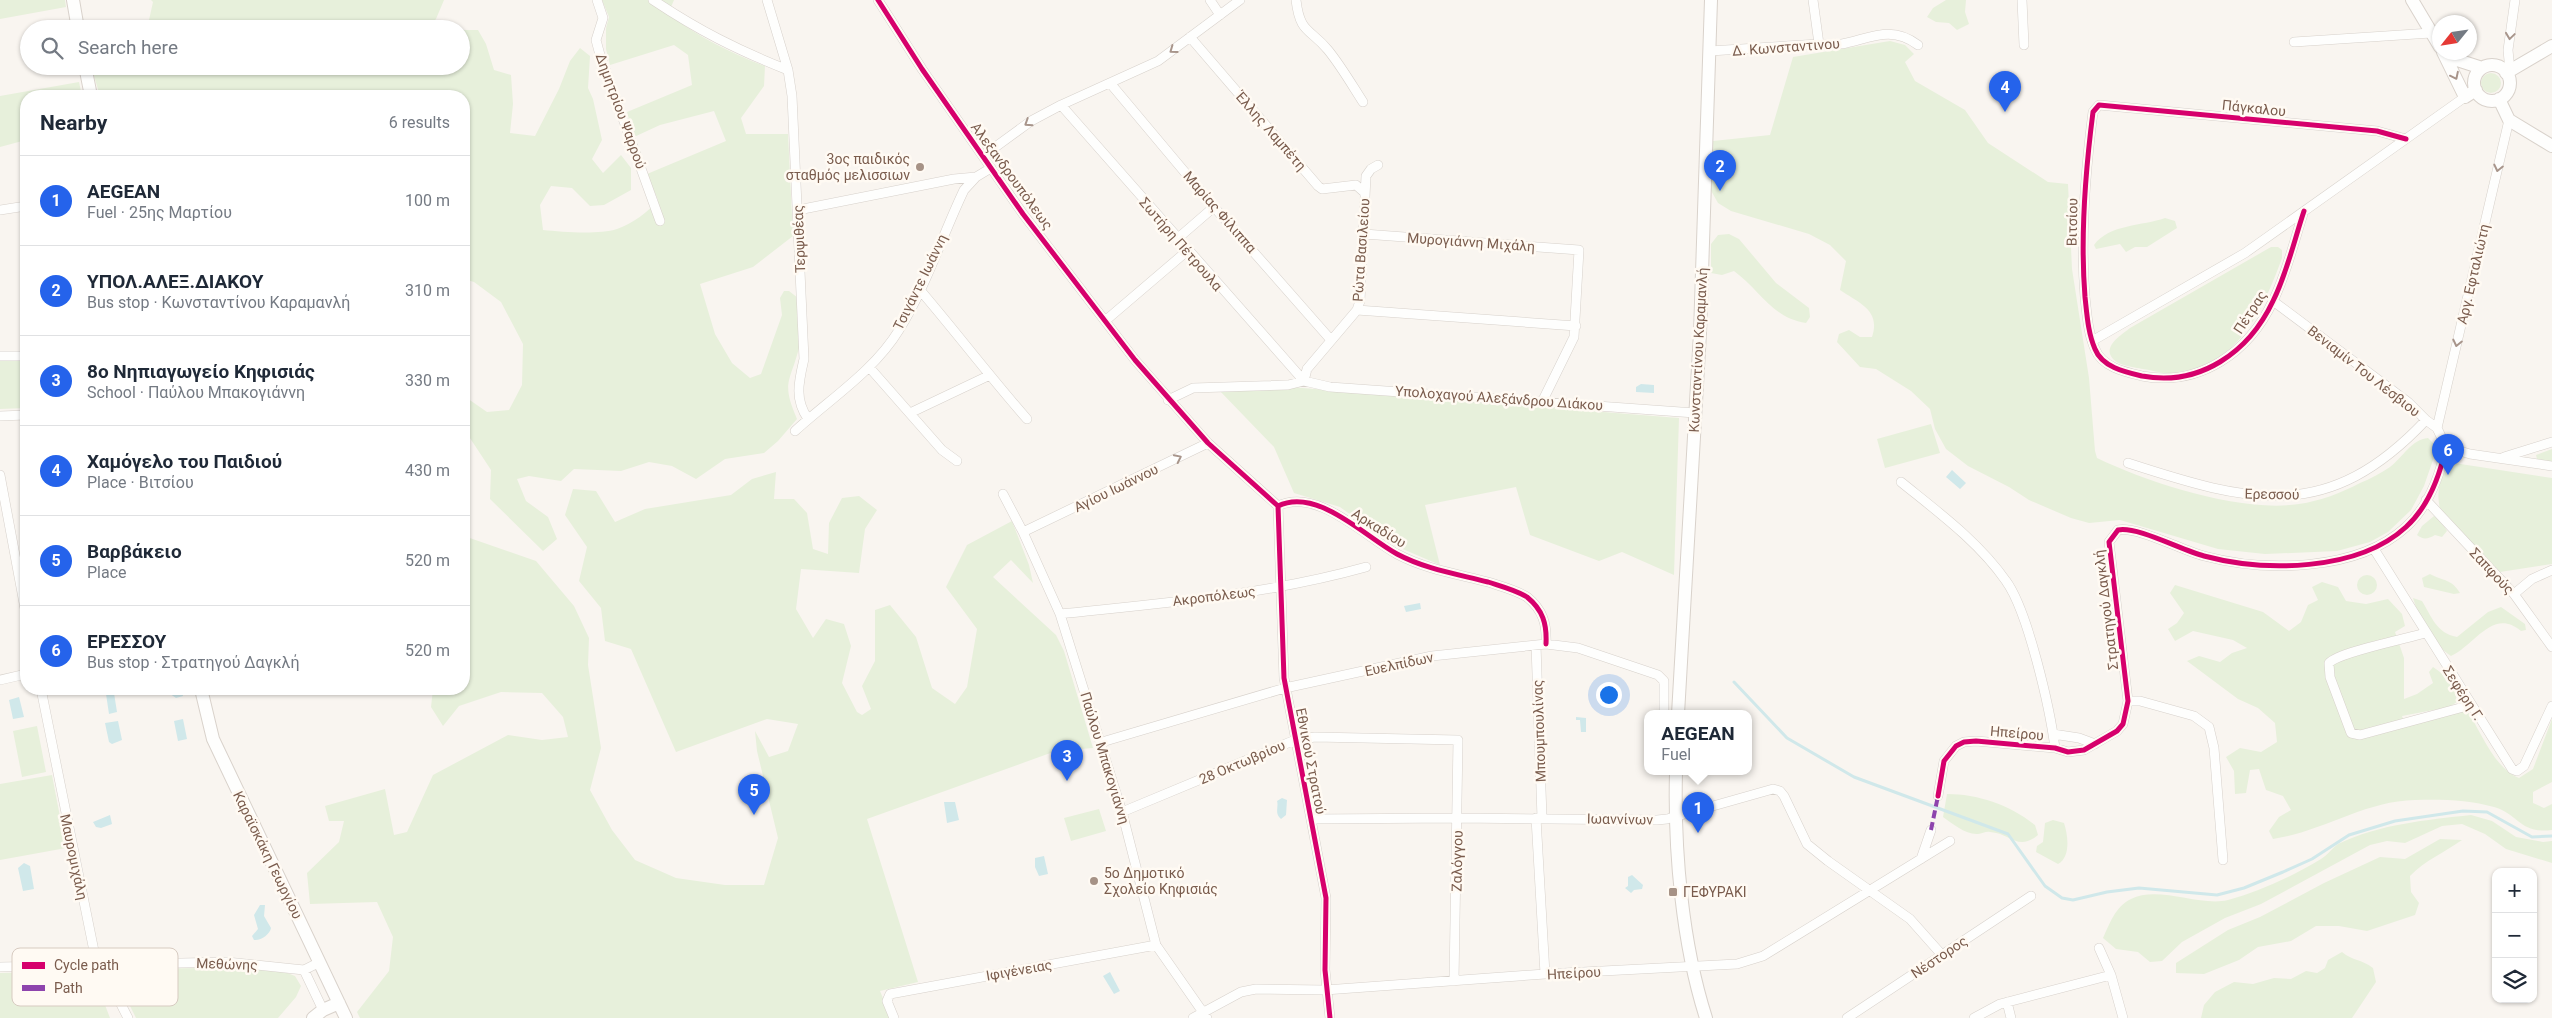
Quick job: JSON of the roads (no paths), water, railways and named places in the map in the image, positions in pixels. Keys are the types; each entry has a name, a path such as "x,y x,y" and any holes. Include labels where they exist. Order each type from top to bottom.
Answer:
{"main road":[{"path":"73,0 76,20"},
{"name":"Κωνσταντίνου Καραμανλή","path":"1678,710 1695,412 1711,0"},
{"path":"2412,0 2431,33"},
{"path":"2508,72 2552,46"},
{"path":"2448,60 2470,94 2488,100 2499,99 2509,88 2508,72"},
{"path":"2462,60 2482,68 2495,66 2508,72"},
{"path":"2470,94 2476,76 2482,68"},
{"path":"87,75 90,90"},
{"path":"2499,99 2510,120 2552,146"},
{"name":"Καραϊσκάκη Γεωργίου","path":"202,695 213,739 247,814 346,1018"},
{"path":"1676,775 1676,816 1691,966 1706,1018"},
{"path":"318,1014 339,1003"}],"street":[{"name":"Δημητρίου Ψαρρού","path":"596,0 603,18 596,40 600,55 660,221"},
{"path":"653,0 702,32 740,52 788,70"},
{"name":"Τερψιθέας","path":"768,0 788,70 792,96 804,359 799,380 798,400 808,419"},
{"name":"Αλεξανδρουπόλεως","path":"878,0 922,69 991,168 1105,321 1168,400"},
{"path":"1210,0 1220,15"},
{"path":"983,156 1031,121 1061,105 1158,61 1240,0"},
{"path":"1296,0 1299,20 1303,27 1330,52 1363,102"},
{"path":"1813,0 1819,44"},
{"path":"2022,0 2024,45"},
{"path":"2508,72 2508,50 2514,0"},
{"name":"Δ. Κωνσταντινου","path":"1710,51 1819,44 1830,46 1876,34 1892,33 1908,37 1918,45"},
{"path":"2294,42 2431,33"},
{"name":"Έλλης Λαμπέτη","path":"1190,37 1318,186 1322,189 1356,185 1366,192"},
{"name":"Μαρίας Φίλιππα","path":"1110,82 1214,207 1331,340"},
{"path":"2092,341 2219,270 2470,94"},
{"name":"Σωτήρη Πέτρουλα","path":"1061,105 1304,381"},
{"name":"Πάγκαλου","path":"2099,105 2377,131 2406,139"},
{"name":"Βιτσίου","path":"2092,341 2088,330 2082,214 2093,112 2099,105"},
{"name":"Αργ. Εφταλιώτη","path":"2438,428 2510,120"},
{"name":"Ρώτα Βασιλείου","path":"1304,381 1307,369 1357,310 1360,301 1366,176 1371,169 1378,165"},
{"name":"Τσιγάντε Ιωάννη","path":"795,431 869,367 899,330 920,290 964,190 976,177 991,168"},
{"path":"798,210 954,179 976,177"},
{"path":"0,210 20,207"},
{"path":"1177,238 1214,207"},
{"name":"Πέτρας","path":"2092,341 2102,360 2122,372 2171,378 2194,373 2227,359 2249,338 2273,301 2304,211"},
{"name":"Μυρογιάννη Μιχάλη","path":"1364,234 1579,250 1576,326"},
{"path":"1105,321 1188,251"},
{"path":"920,290 1027,419"},
{"name":"Βενιαμίν Του Λέσβιου","path":"2273,301 2408,402 2426,420 2438,428"},
{"path":"1357,310 1576,326 1574,338 1543,400"},
{"path":"0,356 20,356"},
{"path":"869,367 942,450 957,461"},
{"path":"910,413 990,376"},
{"path":"1278,506 1208,443 1168,400 1194,388 1288,385 1304,381"},
{"name":"Υπολοχαγού Αλεξάνδρου Διάκου","path":"1304,381 1330,387 1543,400 1695,412"},
{"path":"1,416 20,415"},
{"name":"Ερεσσού","path":"2128,463 2224,490 2270,496 2298,496 2343,484 2391,454 2426,420"},
{"path":"2438,428 2446,447 2470,454 2552,466"},
{"path":"2499,458 2552,442"},
{"name":"Αγίου Ιωάννου","path":"1023,532 1208,443"},
{"name":"Στρατηγού Δαγκλή","path":"2123,724 2128,701 2109,542 2118,530 2133,530 2204,556 2248,563 2303,565 2334,560 2374,549 2408,526 2426,500 2440,472 2446,447"},
{"path":"0,475 20,582"},
{"path":"1901,482 1954,526 1992,563 2008,582 2025,624 2055,748"},
{"name":"Παύλου Μπακογιάννη","path":"1003,494 1023,532 1060,614 1102,742 1156,945 1205,1015"},
{"name":"Σαπφούς","path":"2426,500 2514,594 2552,647"},
{"name":"Αρκαδίου","path":"1278,506 1300,501 1321,507 1406,558 1444,571 1502,586 1524,596 1535,604 1543,615 1546,626 1541,644"},
{"name":"Εθνικού Στρατού","path":"1278,506 1279,588 1285,688 1326,898 1325,990 1330,1018"},
{"name":"Σεφέρη Γ.","path":"2374,549 2508,765 2517,771 2524,766 2529,758 2552,706"},
{"name":"Ακροπόλεως","path":"1060,614 1279,588 1319,580 1366,567"},
{"path":"2514,594 2532,579 2552,570"},
{"path":"2425,633 2350,652 2333,659 2329,663 2330,677 2351,733 2360,735 2471,705"},
{"name":"Ευελπίδων","path":"1102,742 1285,688 1432,656 1541,644 1578,648 1658,675 1664,681 1664,710"},
{"name":"Μπουμπουλίνας","path":"1541,644 1539,818 1545,974"},
{"path":"0,680 20,675"},
{"name":"Μαυρομιχάλη","path":"42,695 95,948"},
{"path":"2128,701 2140,701 2194,716 2209,727 2214,748 2223,860"},
{"name":"Ηπείρου","path":"1938,796 1944,761 1948,752 1964,742 2055,748 2076,752 2096,744 2117,731 2123,724"},
{"path":"2053,734 2079,738 2096,744"},
{"name":"28 Οκτωβρίου","path":"1122,812 1295,740 1315,737 1458,740"},
{"name":"Ζαλόγγου","path":"1454,981 1458,740"},
{"path":"1673,775 1676,785"},
{"name":"Ιωαννίνων","path":"1311,819 1539,818 1657,820 1773,789 1780,791 1807,844 1916,923 1942,955"},
{"path":"1921,859 1931,830"},
{"name":"Ηπείρου","path":"1193,1018 1205,1015 1241,992 1256,989 1325,990 1545,974 1737,964 1752,961 1950,841"},
{"name":"Νέστορος","path":"1847,1018 2030,896"},
{"name":"Ιφιγένειας","path":"894,1018 887,1001 890,994 1156,945"},
{"path":"2099,948 2111,975 2123,1018"},
{"name":"Μεθώνης","path":"178,963 227,962 304,970"},
{"path":"318,1014 304,970 320,962"},
{"path":"1974,1018 2007,1002 2111,975"},
{"path":"2007,1002 2010,1018"},
{"name":"Μαυρομιχάλη","path":"122,1006 128,1018"}],"water":[{"path":"1641,384 1654,385 1654,393 1636,392 1636,387"},
{"path":"1952,470 1966,483 1960,489 1946,477"},
{"path":"1420,603 1421,609 1406,612 1404,606"},
{"path":"106,695 114,695 117,712 109,714"},
{"path":"172,695 183,695 183,696 176,698"},
{"path":"19,697 24,717 13,719 9,700"},
{"path":"1576,717 1586,718 1586,732 1581,732 1580,720 1576,720"},
{"path":"183,719 187,739 178,741 174,721"},
{"path":"118,721 122,740 112,744 109,742 105,723"},
{"path":"1282,798 1287,800 1286,815 1281,819 1277,812 1277,801"},
{"path":"944,802 955,802 959,820 947,823"},
{"path":"110,815 112,824 101,828 96,827 93,822"},
{"path":"1044,856 1048,874 1039,876 1035,867 1035,858"},
{"path":"24,863 30,866 34,889 23,891 18,868"},
{"path":"1632,875 1643,885 1642,889 1634,890 1631,893 1625,888 1628,886 1628,877"},
{"path":"260,905 265,905 264,916 271,928 265,937 254,940 252,936 258,929 254,915"},
{"path":"1110,972 1120,991 1114,994 1103,976"}],"waterway":[{"path":"1734,682 1787,738 1854,777 2008,834 2045,886 2062,898 2073,900 2107,892 2139,888 2217,895 2244,888 2312,859 2349,835 2395,821 2463,811 2487,812 2532,837 2552,836"}],"place":[{"name":"Χαμόγελο του Παιδιού","path":"2005,112"},
{"name":"3ος παιδικός σταθμός μελισσιων","path":"920,167"},
{"name":"ΥΠΟΛ.ΑΛΕΞ.ΔΙΑΚΟΥ","path":"1720,191"},
{"name":"ΕΡΕΣΣΟΥ","path":"2448,475"},
{"name":"8ο Νηπιαγωγείο Κηφισιάς","path":"1067,781"},
{"name":"Βαρβάκειο","path":"754,815"},
{"name":"AEGEAN","path":"1698,833"},
{"name":"5ο Δημοτικό Σχολείο Κηφισιάς","path":"1094,881"},
{"name":"ΓΕΦΥΡΑΚΙ","path":"1673,892"}]}
